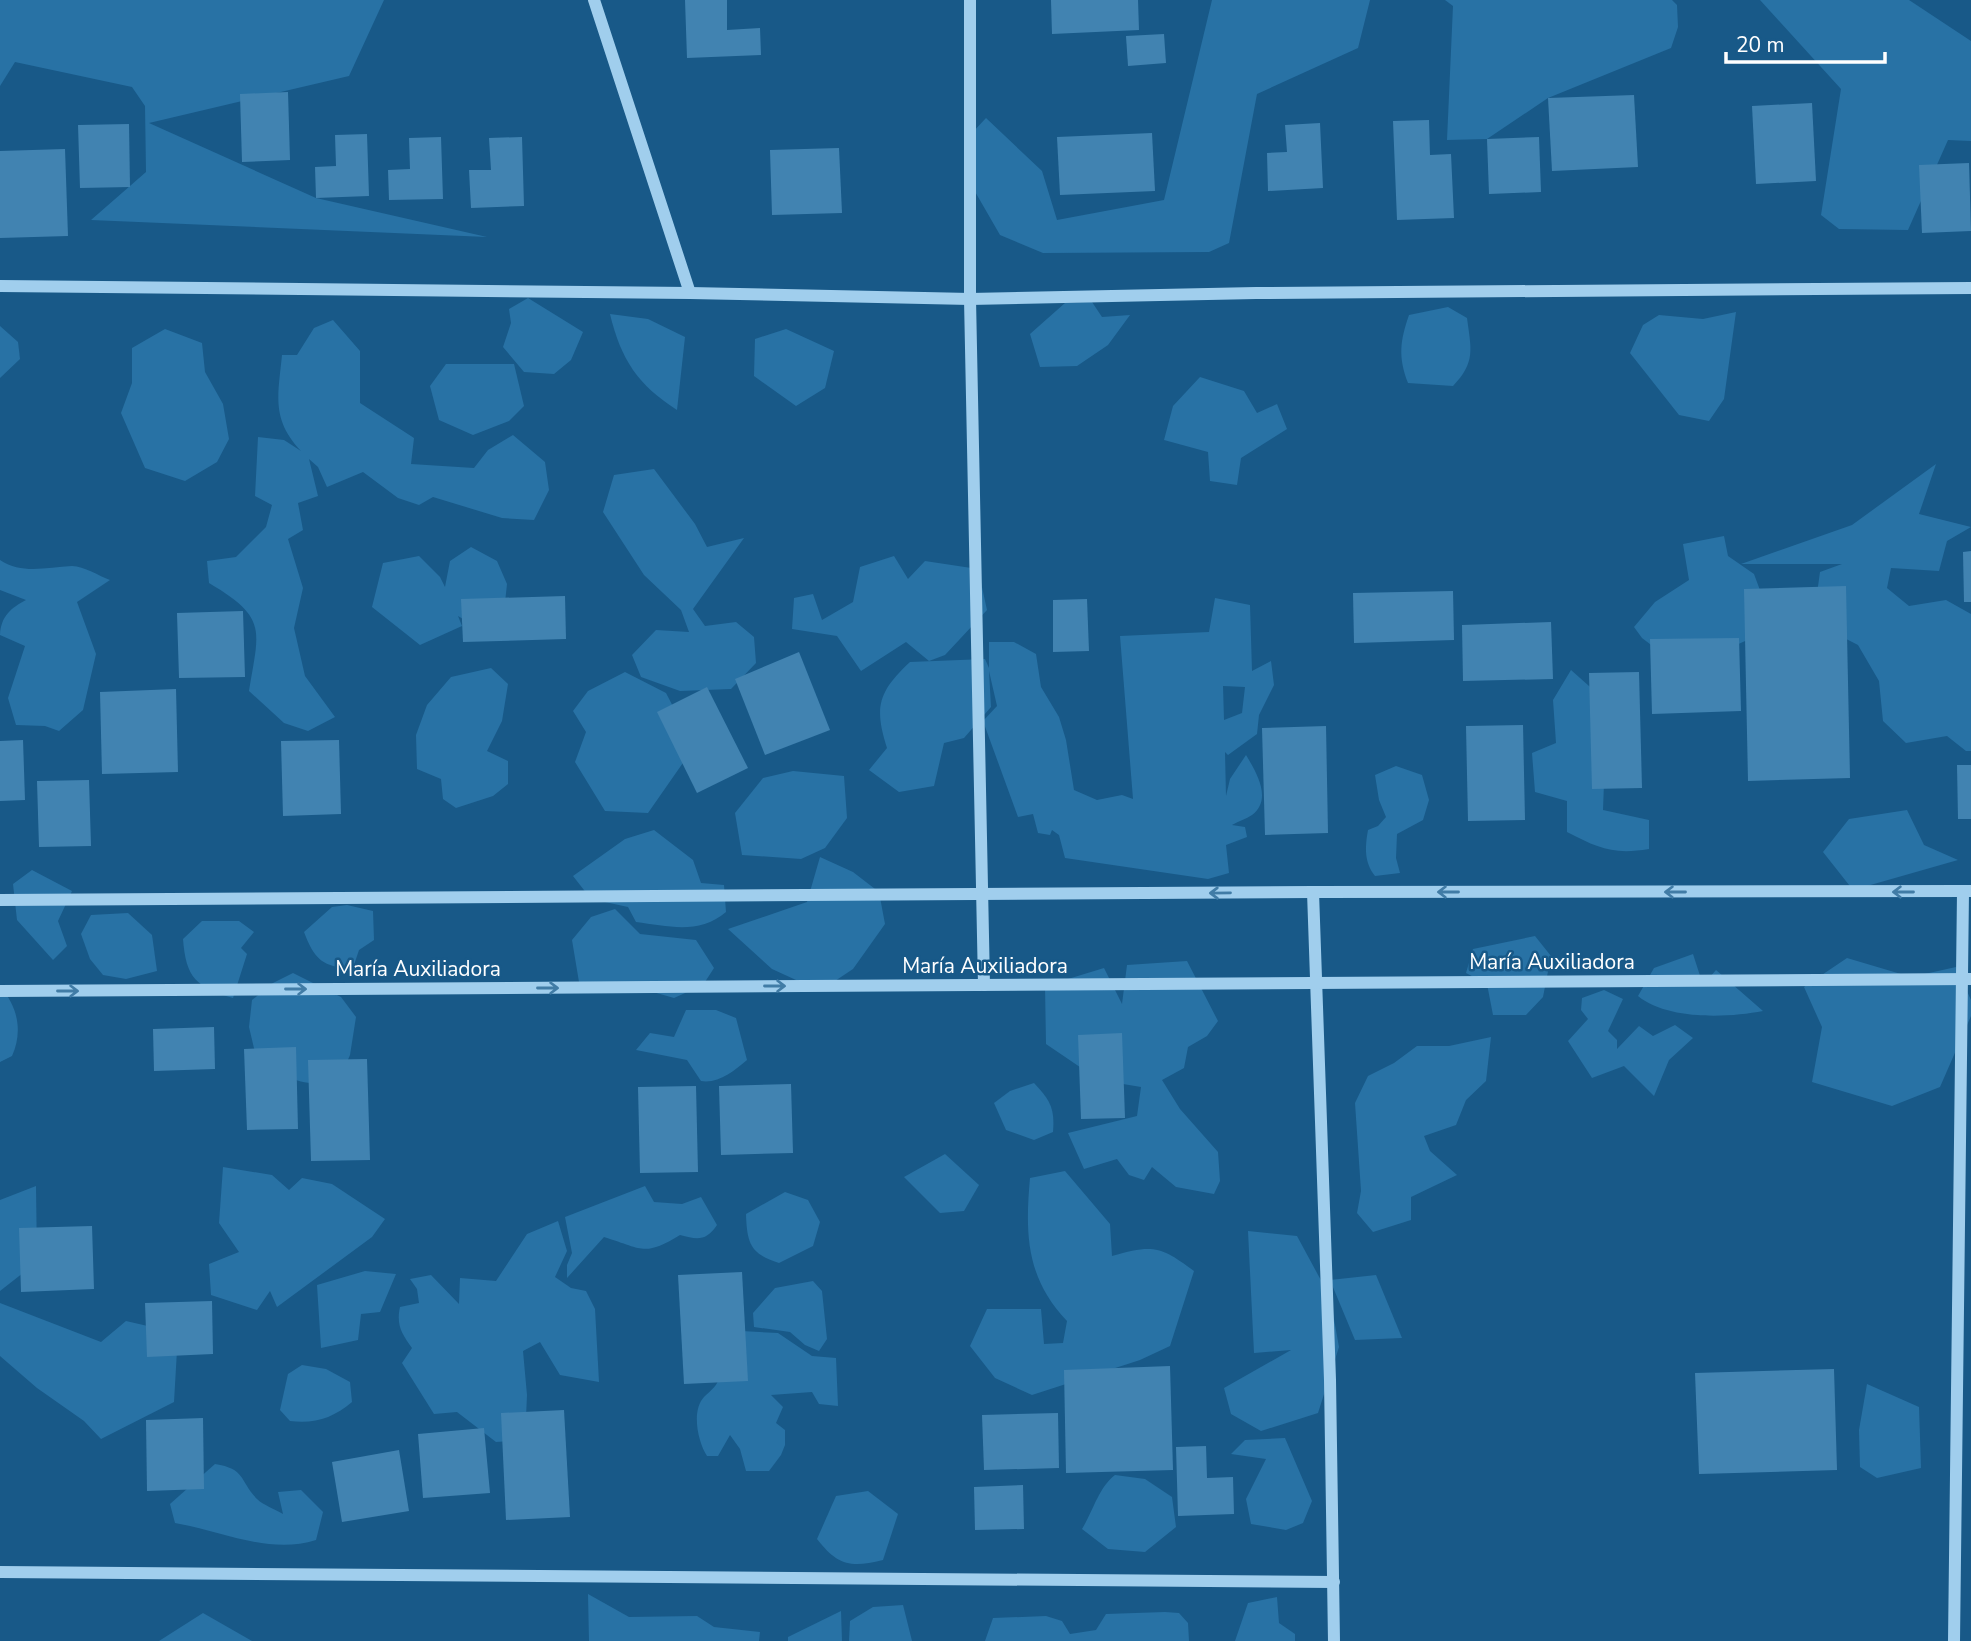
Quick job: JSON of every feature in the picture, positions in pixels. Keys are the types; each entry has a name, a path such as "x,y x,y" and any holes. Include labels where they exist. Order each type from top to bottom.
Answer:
{"street":[{"path":"594,0 690,293"},
{"path":"970,0 970,299 984,985"},
{"path":"0,285 970,299 1284,293 1971,288"},
{"path":"1313,891 1334,1641"},
{"path":"0,900 982,896 1313,891 1967,891 1954,1641"},
{"name":"María Auxiliadora","path":"0,991 1967,979"},
{"path":"0,1572 1334,1582"}],"shaded area":[{"path":"0,0 384,0 349,76 149,123 316,198 487,237 91,220 146,172 145,106 132,87 15,62 0,86"},
{"path":"1212,0 1370,0 1358,48 1257,94 1229,243 1209,252 1043,253 1000,235 966,176 972,133 986,118 1042,171 1057,220 1164,200"},
{"path":"1445,0 1672,0 1677,5 1678,27 1671,48 1548,98 1487,139 1447,140 1453,6"},
{"path":"1760,0 1909,0 1971,41 1971,141 1948,140 1908,230 1839,229 1821,215 1841,89"},
{"path":"528,298 583,332 571,360 554,374 524,372 503,347 511,323 509,309"},
{"path":"1092,302 1102,317 1130,315 1108,345 1077,366 1040,367 1030,334 1065,303"},
{"path":"1448,307 1467,318 1470,355 1465,370 1453,386 1408,383 1401,349 1409,315"},
{"path":"1736,312 1724,399 1709,421 1679,415 1630,353 1643,325 1659,315 1703,319"},
{"path":"610,314 648,319 685,337 677,410 652,391 633,370 620,345"},
{"path":"333,320 360,351 360,403 414,438 411,464 474,468 488,450 513,435 545,462 549,490 534,520 502,518 433,497 419,505 398,498 363,472 327,487 318,467 309,459 318,496 298,503 303,530 288,539 303,588 294,628 305,676 335,717 308,731 284,723 249,691 255,653 255,627 242,606 209,583 207,561 236,557 266,527 272,505 255,496 258,437 284,440 301,451 291,439 281,417 278,395 282,355 297,355 314,328"},
{"path":"0,326 18,342 20,359 0,378"},
{"path":"165,329 202,343 205,372 223,404 229,439 217,462 185,481 145,468 121,413 132,383 132,348"},
{"path":"786,329 834,351 825,388 796,406 754,376 755,339"},
{"path":"446,364 514,364 524,406 509,421 473,435 439,420 430,386"},
{"path":"1200,377 1244,391 1257,413 1277,404 1287,429 1241,458 1237,485 1210,481 1208,452 1164,440 1173,406"},
{"path":"1936,464 1919,514 1971,527 1947,541 1939,571 1891,568 1887,588 1909,606 1946,600 1971,614 1971,751 1966,751 1947,736 1906,743 1883,721 1879,681 1858,645 1813,622 1820,572 1842,564 1741,564 1852,525"},
{"path":"654,469 695,524 707,547 744,538 693,609 705,626 736,622 754,637 756,663 731,689 680,691 641,677 632,655 656,630 689,632 681,610 644,575 603,512 614,475"},
{"path":"1724,536 1728,556 1754,574 1774,628 1683,669 1642,638 1634,627 1655,602 1689,580 1683,544"},
{"path":"471,547 497,561 507,584 503,621 477,627 458,616 462,626 420,645 372,607 383,563 419,556 440,577 445,587 450,561"},
{"path":"894,556 908,579 925,561 978,569 987,610 945,655 929,661 906,642 861,671 837,636 792,629 794,598 813,594 822,620 853,602 860,567"},
{"path":"0,560 26,569 77,566 110,580 77,602 96,654 83,710 59,731 45,726 16,725 8,698 25,646 0,635 2,623 8,613 26,600 0,590"},
{"path":"1215,598 1250,605 1252,671 1271,661 1274,685 1259,715 1257,734 1228,755 1225,752 1226,796 1230,779 1246,755 1258,777 1262,793 1258,809 1232,825 1245,827 1247,837 1226,845 1229,873 1208,879 1065,858 1059,835 1052,830 1050,835 1038,833 1033,814 1018,817 983,721 997,706 989,671 991,707 964,738 944,743 934,786 899,792 869,770 887,748 880,711 885,692 910,662 985,659 989,668 989,642 1014,642 1036,654 1041,687 1059,717 1066,740 1074,790 1097,800 1122,795 1133,799 1120,636 1209,632","holes":["1223,686 1245,687 1242,713 1224,720"]},
{"path":"491,668 508,684 502,721 487,751 508,761 508,784 493,796 456,808 443,799 441,779 417,769 416,735 427,705 451,677"},
{"path":"1571,670 1607,702 1603,810 1649,820 1649,849 1606,849 1578,838 1567,832 1567,801 1535,792 1532,753 1556,743 1553,700"},
{"path":"625,672 666,693 694,747 648,813 605,811 575,762 586,732 573,711 588,691"},
{"path":"1396,766 1422,775 1429,800 1423,820 1397,834 1396,858 1400,873 1375,876 1366,854 1368,830 1378,826 1386,817 1379,800 1375,775"},
{"path":"793,771 844,776 847,818 825,848 801,859 742,855 735,813 763,778"},
{"path":"1907,810 1924,845 1958,860 1853,890 1823,852 1849,819"},
{"path":"654,830 693,860 701,883 724,885 726,912 705,924 694,926 671,927 636,922 628,907 591,899 573,876 625,839"},
{"path":"820,857 853,872 879,892 885,924 853,969 820,991 772,969 728,929 807,902"},
{"path":"32,870 72,891 58,921 67,946 53,960 17,920 13,884"},
{"path":"347,905 373,911 374,940 359,950 353,968 334,966 321,960 304,932 332,907"},
{"path":"615,909 640,934 696,940 714,968 703,985 674,998 625,984 579,982 572,940 591,917"},
{"path":"128,913 152,935 157,971 126,979 103,975 90,959 81,934 91,915"},
{"path":"202,921 239,921 254,932 241,948 247,954 233,998 210,990 190,972 183,939"},
{"path":"1535,936 1551,956 1543,997 1526,1015 1493,1015 1487,984 1466,973 1473,949"},
{"path":"1693,954 1703,985 1716,970 1763,1011 1715,1016 1681,1013 1650,1004 1638,996 1654,968"},
{"path":"1847,958 1911,977 1956,967 1971,1000 1971,1016 1940,1087 1892,1106 1812,1082 1822,1027 1804,987"},
{"path":"1187,961 1218,1021 1207,1036 1188,1047 1184,1068 1162,1080 1180,1109 1218,1152 1220,1181 1214,1194 1176,1187 1152,1167 1144,1180 1129,1175 1117,1159 1084,1169 1068,1133 1137,1116 1141,1087 1099,1080 1046,1044 1045,986 1104,968 1122,1004 1127,965"},
{"path":"293,973 341,997 356,1017 350,1055 340,1078 328,1082 307,1083 288,1077 257,1061 249,1027 252,1000 273,983"},
{"path":"0,987 15,1011 18,1029 12,1056 0,1062"},
{"path":"1604,990 1623,999 1608,1031 1617,1040 1617,1049 1639,1026 1653,1036 1675,1025 1693,1038 1669,1060 1654,1096 1624,1066 1592,1078 1568,1041 1588,1019 1581,1010 1582,998"},
{"path":"686,1010 716,1010 736,1018 747,1060 720,1079 701,1081 687,1060 636,1050 650,1033 674,1037"},
{"path":"1491,1037 1486,1081 1466,1100 1456,1125 1424,1136 1430,1151 1457,1175 1411,1197 1411,1220 1373,1232 1357,1213 1361,1191 1355,1103 1368,1076 1394,1063 1417,1046 1449,1046"},
{"path":"1034,1083 1050,1105 1053,1132 1034,1140 1006,1130 994,1103 1010,1091"},
{"path":"945,1154 979,1185 964,1211 940,1213 904,1177"},
{"path":"223,1167 272,1175 289,1190 302,1178 332,1184 385,1219 372,1237 277,1307 270,1291 257,1310 211,1295 209,1264 239,1252 219,1223"},
{"path":"1065,1171 1110,1224 1112,1256 1137,1250 1156,1250 1173,1256 1194,1271 1170,1346 1140,1360 1032,1395 995,1378 970,1346 987,1309 1041,1309 1044,1344 1063,1343 1067,1321 1053,1305 1036,1272 1031,1254 1028,1218 1030,1178"},
{"path":"36,1186 37,1262 0,1291 0,1200"},
{"path":"645,1186 654,1202 682,1204 701,1197 717,1225 705,1237 680,1235 658,1246 643,1249 604,1237 567,1278 567,1265 572,1253 565,1217"},
{"path":"785,1192 808,1200 820,1222 813,1246 779,1263 762,1256 752,1246 746,1214"},
{"path":"558,1221 567,1251 555,1277 571,1288 586,1291 595,1309 599,1382 560,1375 540,1342 523,1351 527,1395 525,1440 496,1442 457,1412 434,1414 402,1363 412,1348 401,1329 400,1307 419,1303 417,1289 410,1279 431,1275 459,1304 460,1278 496,1281 527,1234"},
{"path":"1248,1231 1297,1236 1330,1297 1339,1347 1318,1413 1261,1431 1231,1414 1224,1388 1291,1350 1254,1353"},
{"path":"365,1271 396,1274 380,1312 361,1314 358,1340 321,1348 317,1285"},
{"path":"1376,1275 1402,1338 1355,1340 1330,1280"},
{"path":"813,1281 822,1291 827,1339 819,1351 805,1345 790,1332 754,1327 753,1313 775,1288"},
{"path":"0,1303 101,1342 126,1321 178,1333 174,1402 101,1439 84,1421 37,1388 0,1356"},
{"path":"723,1330 778,1333 812,1356 836,1358 838,1406 819,1404 812,1392 771,1395 783,1407 776,1423 785,1430 785,1445 769,1471 746,1471 740,1449 730,1435 718,1456 707,1456 701,1443 697,1427 698,1410 704,1397 719,1379"},
{"path":"302,1365 326,1369 350,1382 352,1402 323,1419 290,1421 280,1410 288,1374"},
{"path":"1867,1384 1919,1407 1921,1468 1877,1478 1860,1467 1859,1430"},
{"path":"1285,1438 1312,1501 1303,1523 1286,1530 1251,1524 1246,1499 1266,1459 1231,1454 1245,1440"},
{"path":"215,1464 237,1472 257,1499 283,1514 278,1492 301,1490 323,1512 316,1540 281,1545 263,1543 175,1523 170,1504"},
{"path":"1115,1475 1145,1479 1172,1497 1176,1527 1145,1552 1108,1549 1082,1529 1100,1493"},
{"path":"868,1491 898,1514 883,1560 862,1564 846,1563 832,1555 817,1539 836,1496"},
{"path":"588,1594 629,1617 697,1616 714,1627 760,1632 759,1641 589,1641"},
{"path":"1277,1597 1279,1623 1295,1634 1295,1641 1235,1641 1248,1603"},
{"path":"903,1605 912,1641 849,1641 850,1621 873,1607"},
{"path":"841,1611 842,1641 788,1641 788,1637"},
{"path":"203,1613 252,1641 159,1641"},
{"path":"1179,1613 1188,1623 1189,1641 985,1641 993,1618 1046,1616 1062,1621 1070,1634 1096,1630 1106,1614"}],"building":[{"path":"685,0 727,0 727,30 760,28 761,55 687,58"},
{"path":"1051,0 1138,0 1139,30 1052,34"},
{"path":"1164,34 1166,63 1128,66 1126,36"},
{"path":"288,92 290,160 242,162 240,94"},
{"path":"1634,95 1638,167 1552,171 1548,98"},
{"path":"1812,103 1816,181 1756,184 1752,106"},
{"path":"1429,120 1430,155 1451,154 1454,218 1397,220 1393,121"},
{"path":"1320,123 1323,188 1268,191 1267,153 1287,152 1285,125"},
{"path":"129,124 130,187 80,188 78,125"},
{"path":"1152,133 1155,191 1060,195 1057,137"},
{"path":"367,134 369,196 316,198 315,167 336,166 335,135"},
{"path":"441,137 443,199 389,200 388,170 410,169 409,138"},
{"path":"522,137 524,206 471,208 469,170 491,170 489,138"},
{"path":"1539,137 1541,192 1489,194 1487,139"},
{"path":"839,148 842,213 772,215 770,150"},
{"path":"65,149 68,236 0,238 0,151"},
{"path":"1969,163 1971,231 1922,233 1919,165"},
{"path":"1971,551 1971,602 1964,602 1963,552"},
{"path":"1846,586 1850,778 1748,781 1744,589"},
{"path":"1453,591 1454,640 1354,643 1353,593"},
{"path":"565,596 566,639 463,642 461,599"},
{"path":"1087,599 1089,651 1053,652 1053,600"},
{"path":"243,611 245,677 179,678 177,613"},
{"path":"1551,622 1553,679 1463,681 1462,625"},
{"path":"1739,638 1741,711 1652,714 1650,639"},
{"path":"799,652 830,730 765,755 735,679"},
{"path":"1639,672 1642,788 1592,789 1589,673"},
{"path":"707,687 748,768 697,793 657,712"},
{"path":"176,689 178,772 102,774 100,692"},
{"path":"1523,725 1525,820 1468,821 1466,726"},
{"path":"1326,726 1328,833 1265,835 1262,728"},
{"path":"23,740 25,800 0,801 0,741"},
{"path":"339,740 341,814 283,816 281,741"},
{"path":"1957,765 1971,765 1971,819 1958,819"},
{"path":"89,780 91,846 39,847 37,781"},
{"path":"214,1027 215,1069 154,1071 153,1029"},
{"path":"1122,1033 1125,1118 1081,1119 1078,1035"},
{"path":"296,1047 298,1129 247,1130 244,1049"},
{"path":"367,1059 370,1160 311,1161 308,1060"},
{"path":"791,1084 793,1153 721,1155 719,1086"},
{"path":"696,1086 698,1172 640,1173 638,1087"},
{"path":"92,1226 94,1289 21,1292 19,1228"},
{"path":"742,1272 748,1381 684,1384 678,1275"},
{"path":"212,1301 213,1354 147,1357 145,1303"},
{"path":"1170,1366 1173,1470 1066,1473 1064,1370"},
{"path":"1834,1369 1837,1470 1699,1474 1695,1373"},
{"path":"564,1410 570,1517 506,1520 501,1413"},
{"path":"1058,1413 1059,1468 984,1470 982,1415"},
{"path":"203,1418 204,1489 147,1491 146,1420"},
{"path":"484,1428 490,1493 423,1498 418,1434"},
{"path":"1206,1446 1207,1478 1233,1477 1234,1514 1178,1516 1176,1447"},
{"path":"399,1450 409,1511 342,1522 332,1462"},
{"path":"1023,1485 1024,1529 975,1530 974,1487"}]}
